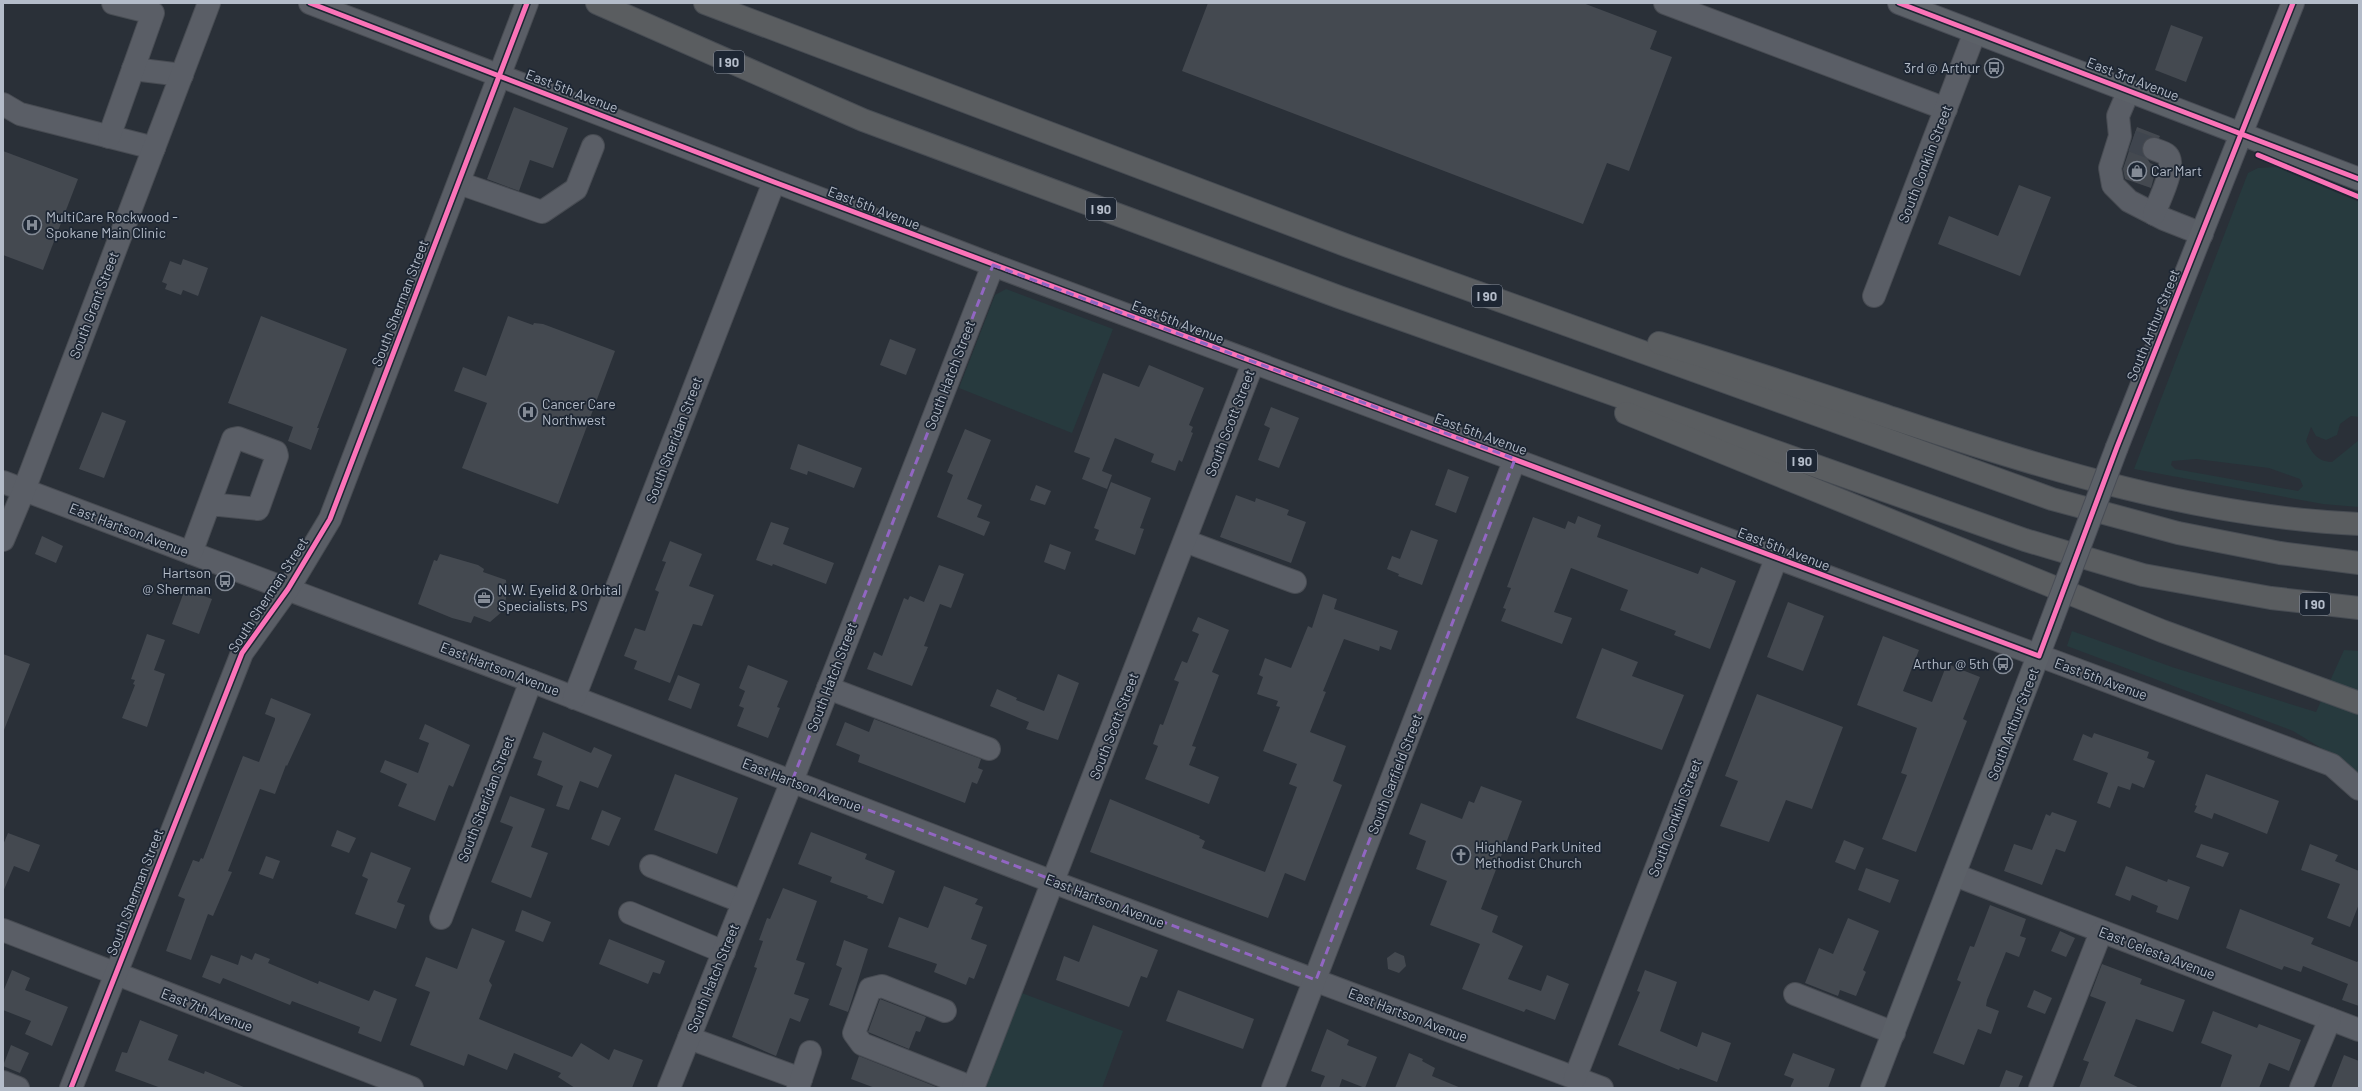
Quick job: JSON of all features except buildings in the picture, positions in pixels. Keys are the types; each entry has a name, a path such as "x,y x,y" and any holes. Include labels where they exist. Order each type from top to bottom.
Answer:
{"highway":[{"name":"I 90","path":"597,3 863,120 1339,297 2025,540 2143,574 2271,598 2359,608"},
{"name":"I 90","path":"705,3 1348,246 2052,499 2171,531 2280,553 2359,563"},
{"path":"1348,246 1734,366 2074,476 2223,508 2323,522 2359,524"},
{"path":"1339,297 2162,631 2359,703"}],"main road":[{"name":"South Arthur Street","path":"1872,1088 2039,656 2117,448 2243,133 2293,3"},
{"name":"East 3rd Avenue","path":"1905,4 2243,133 2359,179"}],"street":[{"path":"109,137 153,14 113,3"},
{"name":"South Grant Street","path":"3,540 24,490 209,3"},
{"name":"East 5th Avenue","path":"310,3 500,75 774,182 1253,363 1515,459 1776,559 2332,765 2359,789"},
{"name":"South Sherman Street","path":"71,1088 242,653 288,589 330,519 527,3"},
{"path":"1665,3 1692,8 1946,109"},
{"name":"South Conklin Street","path":"1874,296 1975,32"},
{"path":"133,69 182,75"},
{"path":"2129,90 2118,116 2126,138 2110,168 2113,186 2129,201 2154,214 2202,234"},
{"path":"3,104 20,114 154,148"},
{"path":"459,183 542,212 576,189 593,146"},
{"path":"2154,149 2167,154 2171,161 2170,174 2154,214"},
{"name":"South Sheridan Street","path":"574,698 774,182"},
{"name":"South Hatch Street","path":"669,1088 792,781 993,265"},
{"name":"South Scott Street","path":"973,1088 1054,882 1253,363"},
{"name":"South Garfield Street","path":"1274,1088 1515,459"},
{"name":"East Hartson Avenue","path":"3,482 531,681 1054,882 1316,980 1564,1079 1602,1088"},
{"path":"191,553 210,504"},
{"path":"1184,541 1295,582"},
{"name":"South Conklin Street","path":"1564,1079 1776,559"},
{"name":"South Sheridan Street","path":"441,918 531,681"},
{"path":"828,688 990,748"},
{"path":"651,866 743,902"},
{"name":"East Celesta Avenue","path":"1955,875 2359,1030"},
{"path":"630,914 724,952"},
{"name":"East 7th Avenue","path":"3,930 412,1088"},
{"path":"2040,1088 2101,932"},
{"path":"946,1011 882,986 877,986 870,989 854,1033 862,1044 973,1088"},
{"path":"1795,994 1894,1033"},
{"path":"2301,1088 2330,1018"},
{"path":"689,1038 800,1084 810,1052"},
{"path":"3,1082 18,1088"}],"highlighted area":[{"path":"993,265 1515,459 1316,980 792,781"}],"green space":[{"path":"2276,167 2359,202 2359,417 2351,416 2340,424 2337,435 2326,440 2316,436 2311,427 2306,441 2319,459 2332,462 2359,440 2359,507 2323,504 2134,469 2248,173 2258,168","holes":["2196,459 2269,468 2300,479 2303,486 2298,491 2175,469 2171,465 2172,461"]},
{"path":"1006,289 1113,329 1072,433 959,388 995,295"},
{"path":"2072,631 2172,667 2316,712 2344,650 2359,651 2359,777 2336,757 2293,731 2067,646"},
{"path":"1019,992 1123,1031 1102,1088 983,1088"}],"tunnel":[{"path":"2132,141 2154,149"}],"cycle path":[{"path":"310,3 774,182 2039,656 2117,447 2293,3"},
{"path":"71,1088 242,653 288,589 330,519 527,3"},
{"path":"1899,3 2359,179"},
{"path":"2258,155 2359,197"}],"place":[{"name":"3rd @ Arthur","path":"1994,68"},
{"name":"Car Mart","path":"2137,171"},
{"name":"MultiCare Rockwood - Spokane Main Clinic","path":"32,225"},
{"name":"Cancer Care Northwest","path":"528,412"},
{"name":"Hartson @ Sherman","path":"225,581"},
{"name":"N.W. Eyelid & Orbital Specialists, PS","path":"484,598"},
{"name":"Arthur @ 5th","path":"2003,664"},
{"name":"Highland Park United Methodist Church","path":"1461,855"}]}
